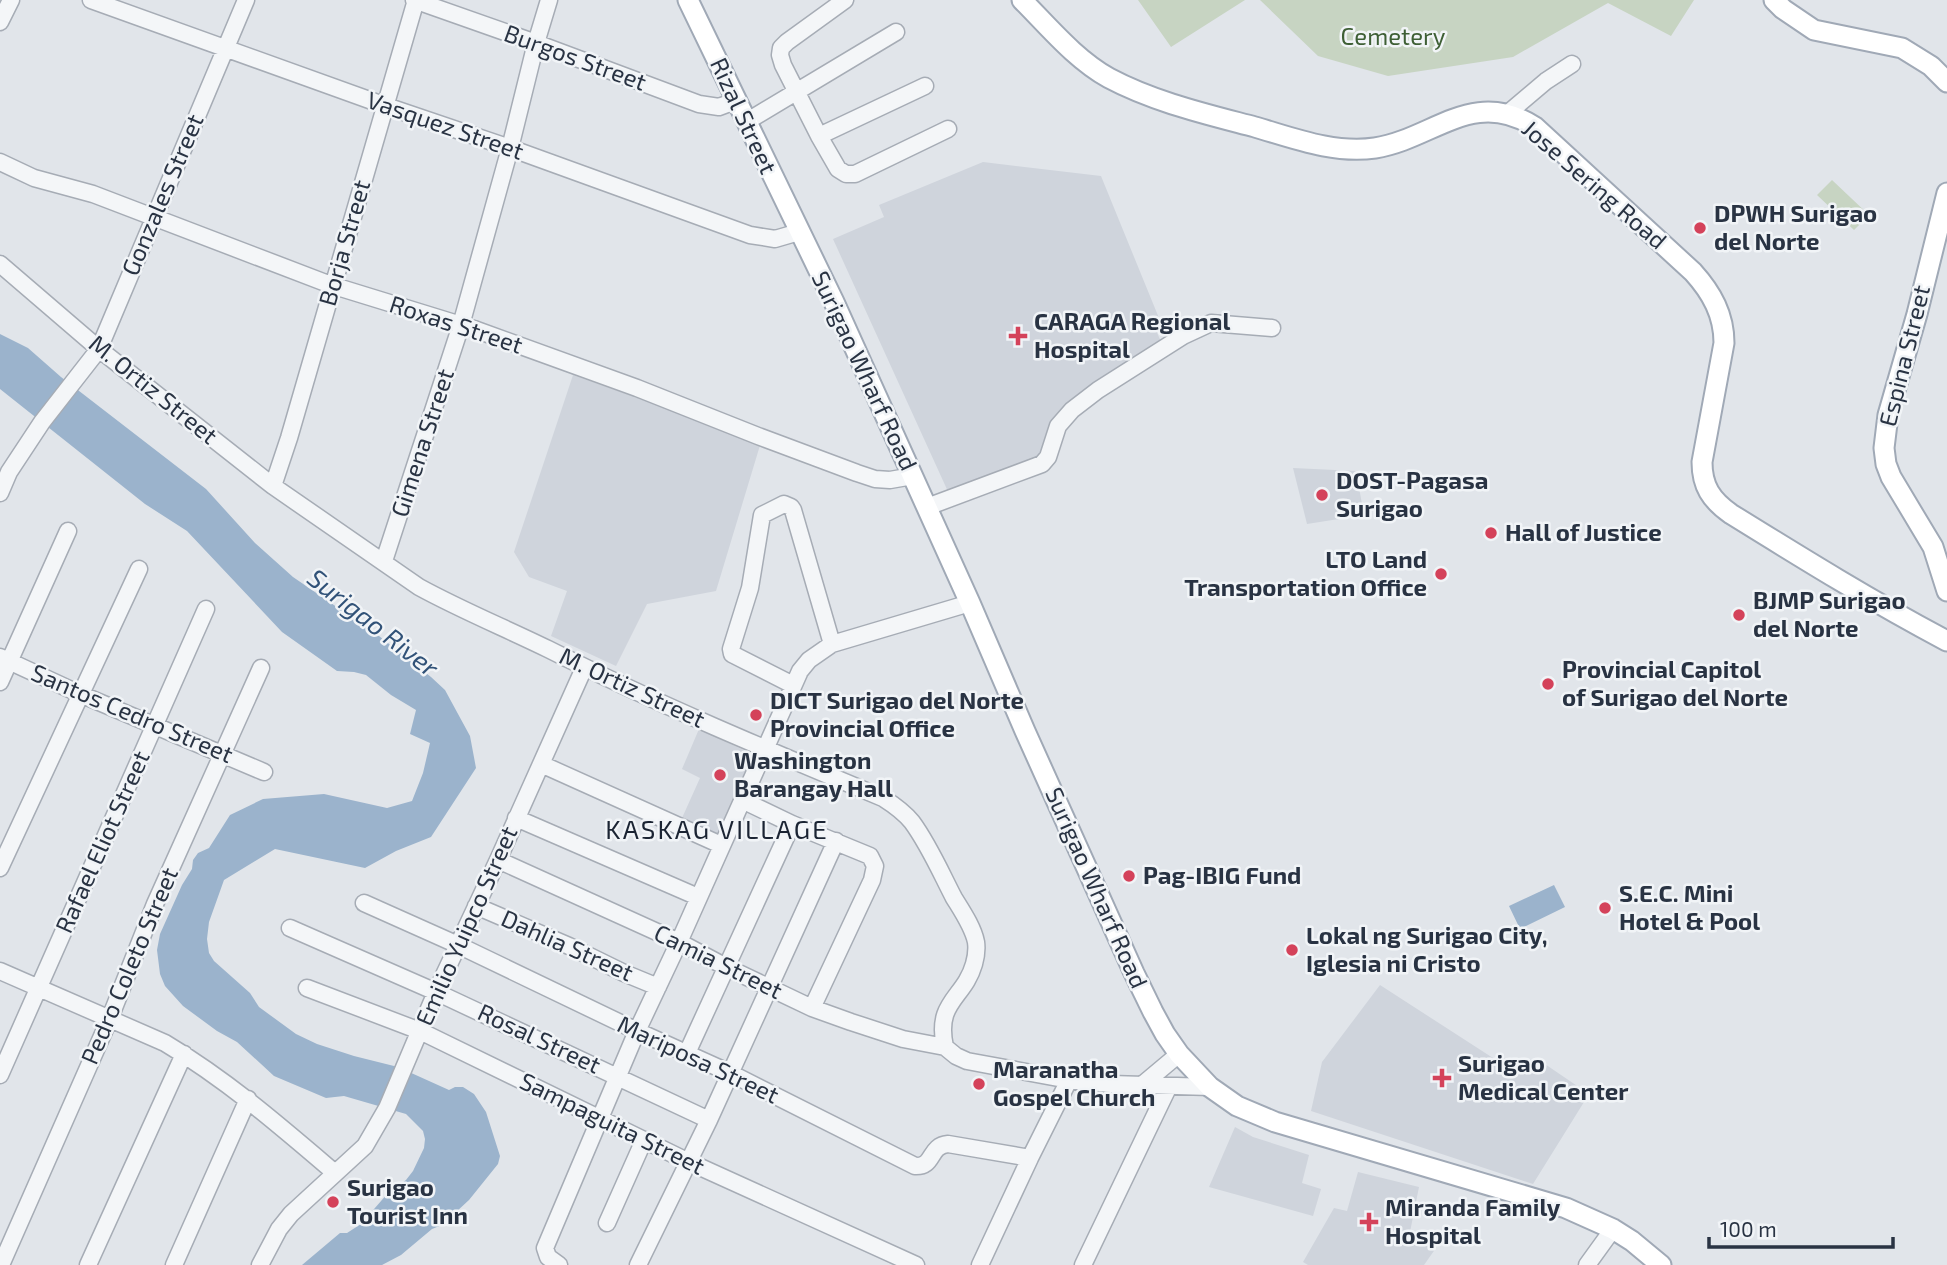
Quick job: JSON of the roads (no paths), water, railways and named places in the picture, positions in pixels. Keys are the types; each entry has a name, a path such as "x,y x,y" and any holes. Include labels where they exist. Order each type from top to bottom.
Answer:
{"main road":[{"name":"Rizal Street","path":"688,0 799,232"},
{"name":"Jose Sering Road","path":"1022,0 1085,62 1108,77 1172,103 1327,147 1350,150 1375,148 1397,142 1457,117 1473,114 1507,114 1523,119 1535,127 1693,272 1714,299 1724,328 1724,344 1702,462 1702,475 1711,497 1718,505 1765,535 1883,607 1947,641"},
{"path":"1774,0 1814,30 1902,48 1931,66 1947,82"},
{"name":"Espina Street","path":"1947,193 1888,415 1884,448 1891,477 1933,547 1947,591"},
{"name":"Surigao Wharf Road","path":"799,232 913,476 1134,973 1165,1034 1179,1054 1210,1087 1237,1106 1275,1122 1566,1208 1612,1229 1632,1241 1661,1265"}],"street":[{"path":"0,22 11,0"},
{"name":"Vasquez Street","path":"92,0 750,235 775,239 799,232"},
{"name":"Gonzales Street","path":"0,493 9,472 42,422 99,349 246,0"},
{"name":"Burgos Street","path":"416,0 699,104 719,107 735,101"},
{"name":"Borja Street","path":"274,486 416,0"},
{"name":"Gimena Street","path":"384,561 461,325 549,0"},
{"path":"845,0 787,42 781,48 780,55 796,92 838,169 846,174 855,174 948,129"},
{"path":"746,122 896,32"},
{"path":"1507,114 1546,81 1573,64"},
{"path":"819,136 925,86"},
{"name":"Roxas Street","path":"0,162 34,178 93,194 333,286 461,325 637,388 857,473 875,479 890,480 913,476"},
{"name":"M. Ortiz Street","path":"0,264 99,349 274,486 403,576 445,601 584,668 765,749 883,798 895,806 912,823 976,941 975,962 970,975 951,1001 944,1017 942,1029 945,1047"},
{"path":"927,507 1042,464 1048,457 1058,426 1072,411 1098,390 1192,331 1211,323 1272,328"},
{"path":"793,685 732,654 731,649 750,588 762,515 784,504 793,510 832,644"},
{"path":"0,682 5,659 68,531"},
{"path":"0,868 139,569"},
{"path":"559,1265 548,1258 545,1248 637,1031 793,685 809,660 832,644 970,603"},
{"name":"Rafael Eliot Street","path":"0,1075 206,609"},
{"name":"Santos Cedro Street","path":"5,659 264,772"},
{"name":"Pedro Coleto Street","path":"1,1265 110,1018 155,904 261,668"},
{"name":"Emilio Yuipco Street","path":"260,1265 291,1214 365,1146 387,1108 436,992 584,668"},
{"path":"541,764 721,845"},
{"path":"741,800 870,856 875,866 872,880 812,1007"},
{"path":"516,818 698,897"},
{"path":"687,1053 792,824"},
{"path":"638,1265 709,1120 836,841"},
{"name":"Camia Street","path":"498,860 679,942 812,1007 903,1039 945,1047"},
{"name":"Mariposa Street","path":"364,903 730,1073 915,1166 927,1164 935,1149 948,1144 1030,1158"},
{"name":"Dahlia Street","path":"476,906 658,987"},
{"name":"Rosal Street","path":"290,928 436,992 709,1120"},
{"path":"0,971 110,1018 184,1054 248,1099 335,1173"},
{"name":"Sampaguita Street","path":"307,988 420,1031 689,1162 916,1265"},
{"path":"945,1047 956,1056 967,1060 1069,1080 1210,1087"},
{"path":"88,1265 184,1054"},
{"path":"1142,1085 1179,1054"},
{"path":"980,1265 1069,1080"},
{"path":"1083,1265 1169,1086"},
{"path":"174,1265 248,1099"},
{"path":"607,1223 644,1140"},
{"path":"1587,1265 1612,1229"}],"water":[{"path":"0,334 28,348 61,377 206,489 255,543 293,577 379,636 431,677 445,690 470,736 476,768 431,837 396,851 365,868 275,849 224,880 209,922 207,939 209,953 214,961 250,993 259,1007 296,1034 354,1056 398,1067 449,1090 463,1087 474,1094 486,1112 500,1156 498,1164 469,1200 442,1225 432,1229 401,1255 382,1265 302,1265 340,1233 347,1233 361,1224 388,1193 406,1180 424,1148 423,1131 406,1114 344,1096 326,1098 274,1076 237,1042 183,1006 165,986 160,974 157,950 160,934 192,869 193,860 198,853 209,848 230,815 263,799 324,794 387,808 412,801 423,773 430,743 410,734 416,710 366,675 337,671 282,632 187,531 145,504 0,389"},
{"path":"1554,885 1565,907 1520,929 1509,906"}],"place":[{"name":"DPWH Surigao del Norte","path":"1700,228"},
{"name":"CARAGA Regional Hospital","path":"1018,336"},
{"name":"DOST-Pagasa Surigao","path":"1322,495"},
{"name":"Hall of Justice","path":"1491,533"},
{"name":"LTO Land Transportation Office","path":"1441,574"},
{"name":"BJMP Surigao del Norte","path":"1739,615"},
{"name":"Provincial Capitol of Surigao del Norte","path":"1548,684"},
{"name":"DICT Surigao del Norte Provincial Office","path":"756,715"},
{"name":"Washington Barangay Hall","path":"720,775"},
{"name":"Pag-IBIG Fund","path":"1129,876"},
{"name":"S.E.C. Mini Hotel & Pool","path":"1605,908"},
{"name":"Lokal ng Surigao City, Iglesia ni Cristo","path":"1292,950"},
{"name":"Surigao Medical Center","path":"1442,1078"},
{"name":"Maranatha Gospel Church","path":"979,1084"},
{"name":"Surigao Tourist Inn","path":"333,1202"},
{"name":"Miranda Family Hospital","path":"1369,1222"}],"district":[{"name":"KASKAG VILLAGE","path":"717,830"}],"park label":[{"name":"Cemetery","path":"1393,37"}],"water label":[{"name":"Surigao River","path":"373,623"}]}
